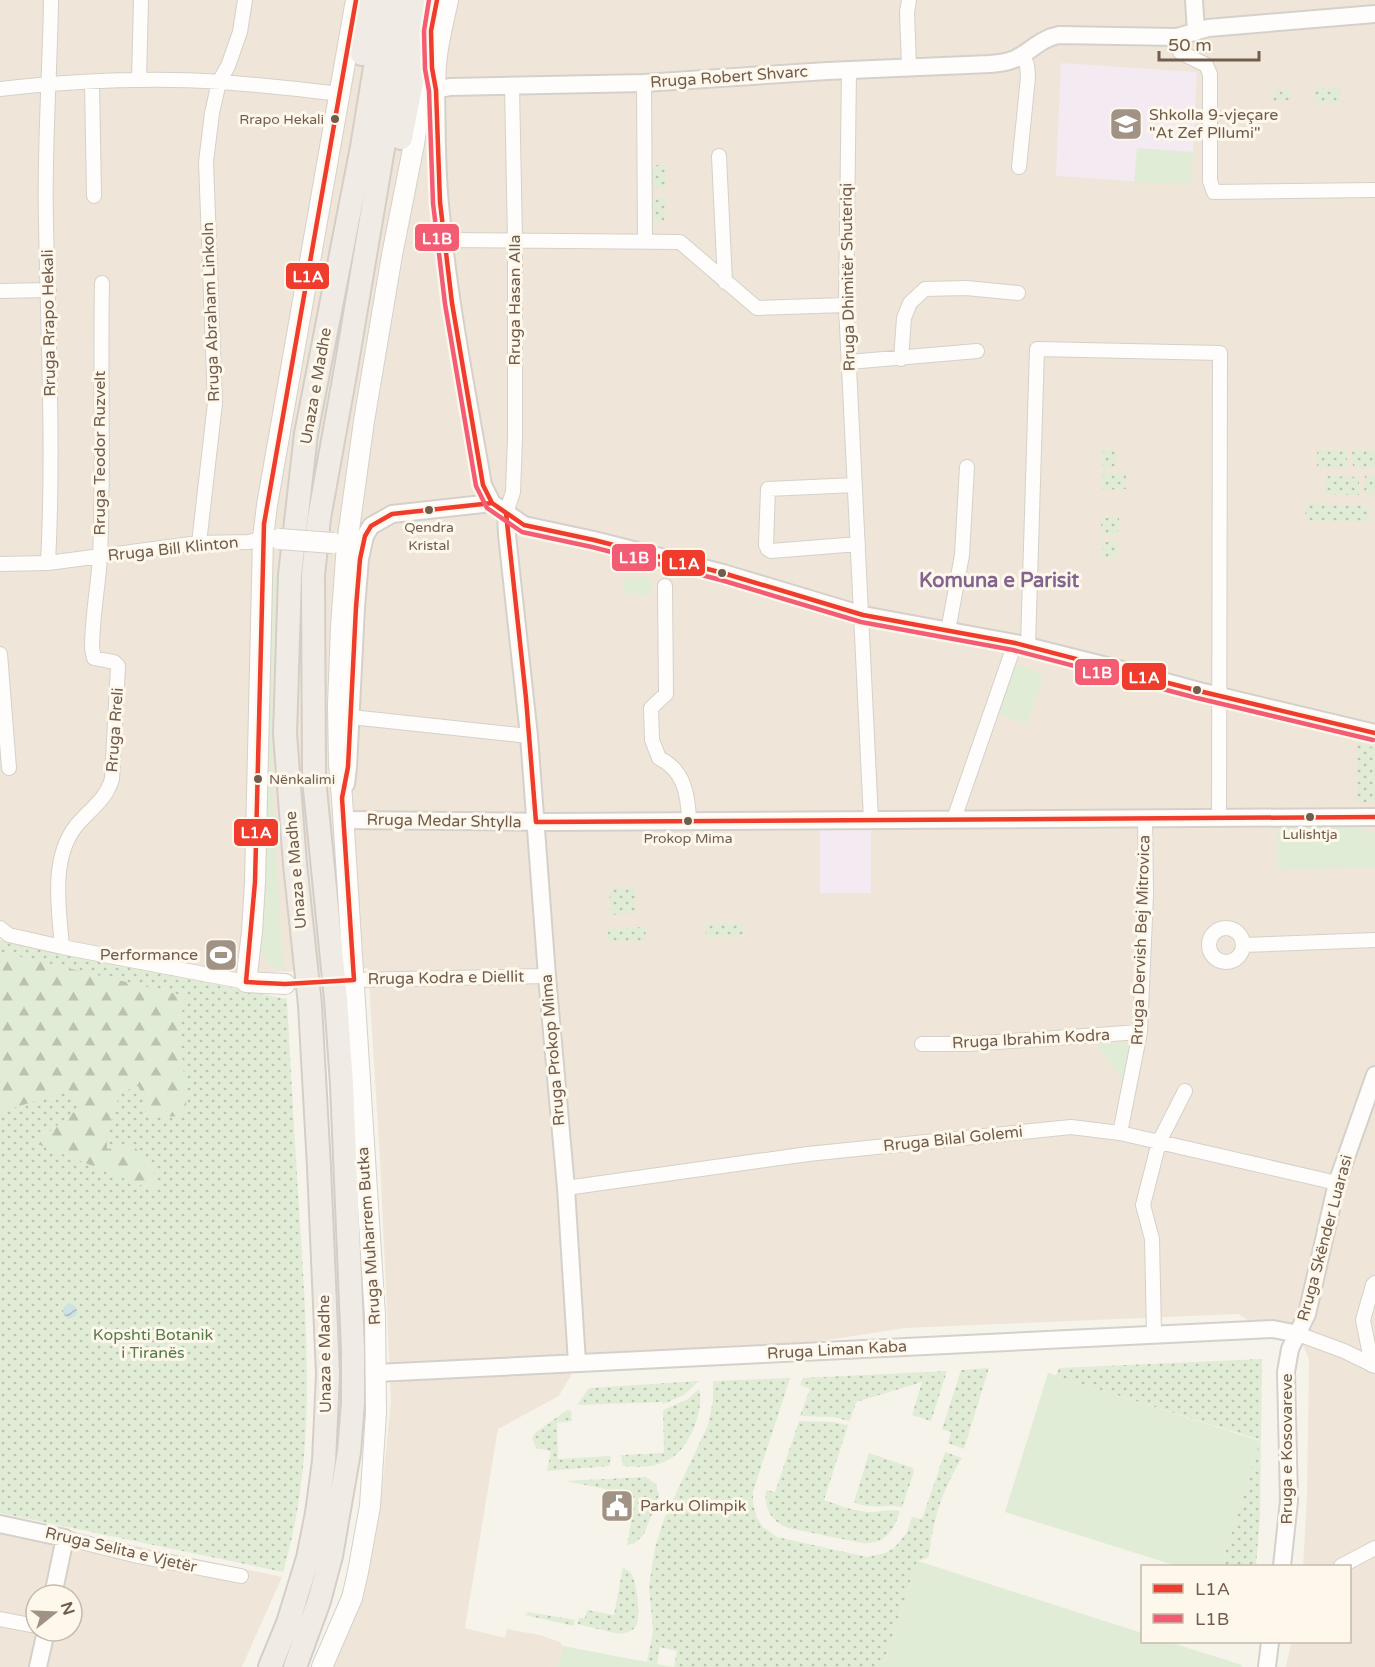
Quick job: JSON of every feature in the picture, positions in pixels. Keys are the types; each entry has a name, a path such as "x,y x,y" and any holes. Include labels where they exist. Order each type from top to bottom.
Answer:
{"highway":[{"path":"338,272 337,235 361,78 369,0"},
{"name":"Unaza e Madhe","path":"295,1667 319,1601 328,1517 324,1461 328,1374 320,1167 310,1005 285,734 290,575 306,434 362,147 386,0"},
{"name":"Unaza e Madhe","path":"270,1667 288,1623 308,1558 328,1517 349,1452 353,1403 353,1350 340,1063 314,779 313,575 319,518 408,0"},
{"path":"345,374 359,352 380,235 428,0"},
{"path":"256,1667 282,1606 307,1525 328,1517 343,1540 303,1667"}],"main road":[{"path":"285,984 246,982 255,882 271,539 267,505 356,0"},
{"path":"435,84 431,31 437,0"},
{"path":"418,115 435,84 448,0"},
{"name":"Rruga Muharrem Butka","path":"322,1667 352,1598 367,1526 372,1479 376,1373 375,1316 349,980 339,764 340,543 364,421 431,31"},
{"name":"Rruga Bill Klinton","path":"271,539 340,543"}],"street":[{"name":"Rruga Rrapo Hekali","path":"48,562 51,390 46,220 51,0"},
{"path":"139,80 141,0"},
{"name":"Rruga Abraham Linkoln","path":"199,543 215,403 206,162 212,113 219,82 228,66 240,32 245,0"},
{"path":"909,0 909,66"},
{"path":"1194,0 1196,32"},
{"name":"Rruga Robert Shvarc","path":"435,84 450,87 644,83 909,66 1004,63 1022,55 1044,39 1059,35 1177,37 1214,27 1375,14"},
{"path":"1177,37 1180,52 1206,65 1210,74 1210,181 1214,192 1375,190"},
{"path":"1019,167 1028,78 1027,65 1022,55"},
{"name":"Rruga Dhimitër Shuteriqi","path":"849,70 846,305 863,615 871,820"},
{"path":"0,89 48,84 139,80 219,82 340,94"},
{"path":"92,82 94,196"},
{"path":"644,83 645,241"},
{"path":"435,84 443,240 462,365 483,485 492,503 506,513 524,525 594,540 709,570 863,615 1021,645 1218,696 1375,733"},
{"name":"Rruga Hasan Alla","path":"506,513 513,492 516,439 512,86"},
{"path":"719,156 725,282"},
{"path":"443,240 680,242 758,308 846,305"},
{"name":"Rruga Teodor Ruzvelt","path":"94,658 92,640 100,556 102,283"},
{"path":"901,359 904,318 910,303 925,289 966,288 1018,293"},
{"path":"0,291 49,290"},
{"path":"954,819 1021,645 1037,349 1220,353 1219,818"},
{"path":"849,362 977,351"},
{"path":"948,631 962,555 967,467"},
{"path":"855,485 768,489 766,545 771,550 858,544"},
{"path":"342,798 348,767 360,559 365,536 371,526 392,514 492,503"},
{"name":"Rruga Prokop Mima","path":"506,513 529,736 566,1188 577,1363"},
{"name":"Rruga Bill Klinton","path":"0,564 48,562 199,543 238,543 271,539"},
{"path":"665,586 666,694 651,708 652,740 659,758 670,763 680,775 688,801 689,820"},
{"path":"0,654 9,768"},
{"name":"Rruga Rreli","path":"62,947 58,895 62,856 67,840 74,829 106,795 112,779 118,669 117,664 94,658"},
{"path":"351,717 529,736"},
{"name":"Rruga Dervish Bej Mitrovica","path":"1120,1133 1140,1032 1146,894 1145,818"},
{"name":"Rruga Medar Shtylla","path":"343,820 536,822 1374,818"},
{"path":"0,928 9,935 62,947 246,982"},
{"path":"1243,945 1375,940"},
{"name":"Rruga Kodra e Diellit","path":"349,980 547,976"},
{"name":"Rruga Ibrahim Kodra","path":"922,1044 968,1044 1140,1032"},
{"name":"Rruga Skënder Luarasi","path":"1298,1334 1307,1314 1337,1183 1375,1075"},
{"path":"1154,1334 1152,1239 1143,1205 1159,1142 1185,1091"},
{"name":"Rruga Bilal Golemi","path":"566,1188 808,1154 1071,1127 1120,1133 1337,1183"},
{"path":"1374,1365 1363,1320 1372,1285 1375,1283"},
{"name":"Rruga Liman Kaba","path":"376,1373 1154,1334 1273,1329 1298,1334"},
{"path":"1298,1334 1374,1365"},
{"name":"Rruga e Kosovareve","path":"1282,1565 1289,1494 1286,1372 1290,1349 1298,1334"},
{"name":"Rruga Selita e Vjetër","path":"0,1524 138,1556 242,1576"},
{"path":"56,1583 65,1538"},
{"path":"1343,1565 1375,1548"},
{"path":"0,1619 24,1624"},
{"path":"38,1667 43,1643"},
{"path":"1267,1667 1270,1643"}],"shaded area":[{"path":"0,0 1375,0 1375,1667 1286,1667 1291,1643 1351,1643 1351,1565 1303,1565 1307,1497 1309,1359 1293,1324 1252,1323 1238,1314 905,1328 722,1356 578,1363 559,1396 498,1429 465,1628 505,1638 507,1629 540,1635 560,1642 563,1646 557,1667 333,1667 366,1586 383,1481 391,1400 380,1159 368,968 233,974 0,928"},
{"name":"Shkolla 9-vjeçare \"At Zef Pllumi\"","path":"1061,63 1197,72 1191,185 1056,176"},
{"path":"820,830 871,830 871,893 820,893"},
{"path":"0,1517 282,1577 242,1667 0,1667"}],"green space":[{"path":"1314,88 1340,88 1340,103 1314,103"},
{"path":"1273,89 1290,89 1291,100 1273,101"},
{"path":"1137,148 1193,152 1191,185 1134,182"},
{"path":"650,165 665,165 665,188 649,188"},
{"path":"649,198 665,198 664,221 649,221"},
{"path":"1102,450 1116,450 1116,467 1102,467"},
{"path":"1317,450 1347,450 1347,468 1317,467"},
{"path":"1352,450 1375,451 1375,468 1353,468"},
{"path":"1102,473 1126,473 1126,489 1102,490"},
{"path":"1365,475 1375,475 1375,494 1364,494"},
{"path":"1325,476 1359,477 1359,495 1325,494"},
{"path":"1306,504 1369,506 1368,522 1305,520"},
{"path":"1101,518 1119,518 1118,535 1101,534"},
{"path":"1102,542 1117,542 1117,558 1102,558"},
{"path":"271,575 278,575 274,624 272,723 277,871 284,970 267,962 260,943"},
{"path":"624,577 652,578 651,595 623,594"},
{"path":"1015,664 1044,674 1026,724 997,713"},
{"path":"1357,743 1375,748 1375,802 1357,800"},
{"path":"1341,825 1357,827 1375,834 1375,867 1278,870 1277,827"},
{"path":"635,887 636,913 611,915 609,888"},
{"path":"743,923 743,936 706,937 705,924"},
{"path":"645,927 646,941 608,942 608,929"},
{"name":"Kopshti Botanik i Tiranës","path":"0,940 287,999 306,1323 307,1407 300,1490 283,1572 0,1513"},
{"path":"0,952 185,996 178,1035 183,1063 187,1116 147,1117 143,1095 138,1086 119,1093 115,1113 106,1130 107,1149 133,1145 150,1165 158,1180 153,1190 35,1143 79,1108 70,1090 0,1113"},
{"path":"1131,1042 1124,1081 1096,1044"},
{"path":"1262,1359 1260,1516 1256,1565 1221,1565 1260,1440 1056,1376 1059,1368"},
{"path":"989,1368 964,1449 948,1443 951,1432 942,1429 961,1370"},
{"path":"947,1371 931,1421 912,1415 922,1382 856,1402 850,1421 833,1417 800,1416 810,1389 800,1385 803,1378"},
{"path":"1048,1373 1260,1441 1221,1565 1174,1565 1005,1512"},
{"path":"790,1378 753,1492 757,1518 763,1527 777,1537 867,1557 885,1553 894,1548 906,1534 912,1517 922,1519 945,1452 962,1458 949,1481 940,1505 929,1557 918,1561 883,1667 674,1667 677,1651 660,1647 657,1664 647,1662 653,1632 649,1586 655,1548 664,1519 708,1425 713,1401 713,1381"},
{"path":"699,1381 684,1395 663,1404 662,1402 577,1405 589,1388"},
{"path":"699,1389 700,1402 696,1422 685,1445 660,1464 623,1466 621,1455 664,1453 663,1410 688,1399"},
{"path":"567,1410 571,1411 572,1421 557,1423 558,1459 611,1456 609,1466 547,1471 551,1451 536,1448 532,1438 535,1433"},
{"path":"799,1421 848,1425 824,1500 859,1511 900,1511 895,1525 882,1539 862,1543 788,1528 773,1518 767,1508 766,1490 775,1492"},
{"path":"869,1453 913,1468 914,1472 902,1507 865,1506 854,1502"},
{"path":"646,1477 656,1484 659,1496 644,1534 635,1543 627,1545 635,1498 605,1492 606,1489 565,1481"},
{"path":"918,1561 1141,1633 1141,1643 1172,1643 1242,1665 1242,1667 883,1667"},
{"path":"623,1567 631,1573 637,1591 636,1626 628,1632 619,1634 577,1624 579,1618 585,1618 587,1610 614,1615"},
{"path":"528,1612 575,1620 574,1626 525,1615"},
{"path":"563,1646 673,1667 557,1667"}],"water":[{"path":"67,1304 73,1304 77,1311 73,1318 67,1318 63,1314 63,1308"}],"transit line":[{"name":"L1A","path":"356,0 264,524 255,882 246,982 285,984 354,980 342,798 348,767 356,607 360,559 365,536 371,526 392,514 492,503"},
{"name":"L1B","path":"429,0 424,31 425,69 429,91 433,203 445,304 476,486 487,508 522,532 592,547 721,580 861,622 1013,650 1197,698 1373,740"},
{"name":"L1A","path":"437,0 431,31 432,68 436,90 440,202 452,303 483,485 492,503 524,525 594,540 723,573 863,615 1015,643 1199,691 1375,733"},
{"name":"L1A","path":"492,503 506,513 526,698 536,822 1375,817"}],"place":[{"name":"Rrapo Hekali","path":"335,119"},
{"name":"Shkolla 9-vjeçare \"At Zef Pllumi\"","path":"1126,124"},
{"name":"Qendra Kristal","path":"429,510"},
{"name":"Nënkalimi","path":"258,779"},
{"name":"Lulishtja","path":"1310,817"},
{"name":"Prokop Mima","path":"688,821"},
{"name":"Performance","path":"221,955"},
{"name":"Parku Olimpik","path":"617,1506"}],"district":[{"name":"Komuna e Parisit","path":"999,581"}]}
